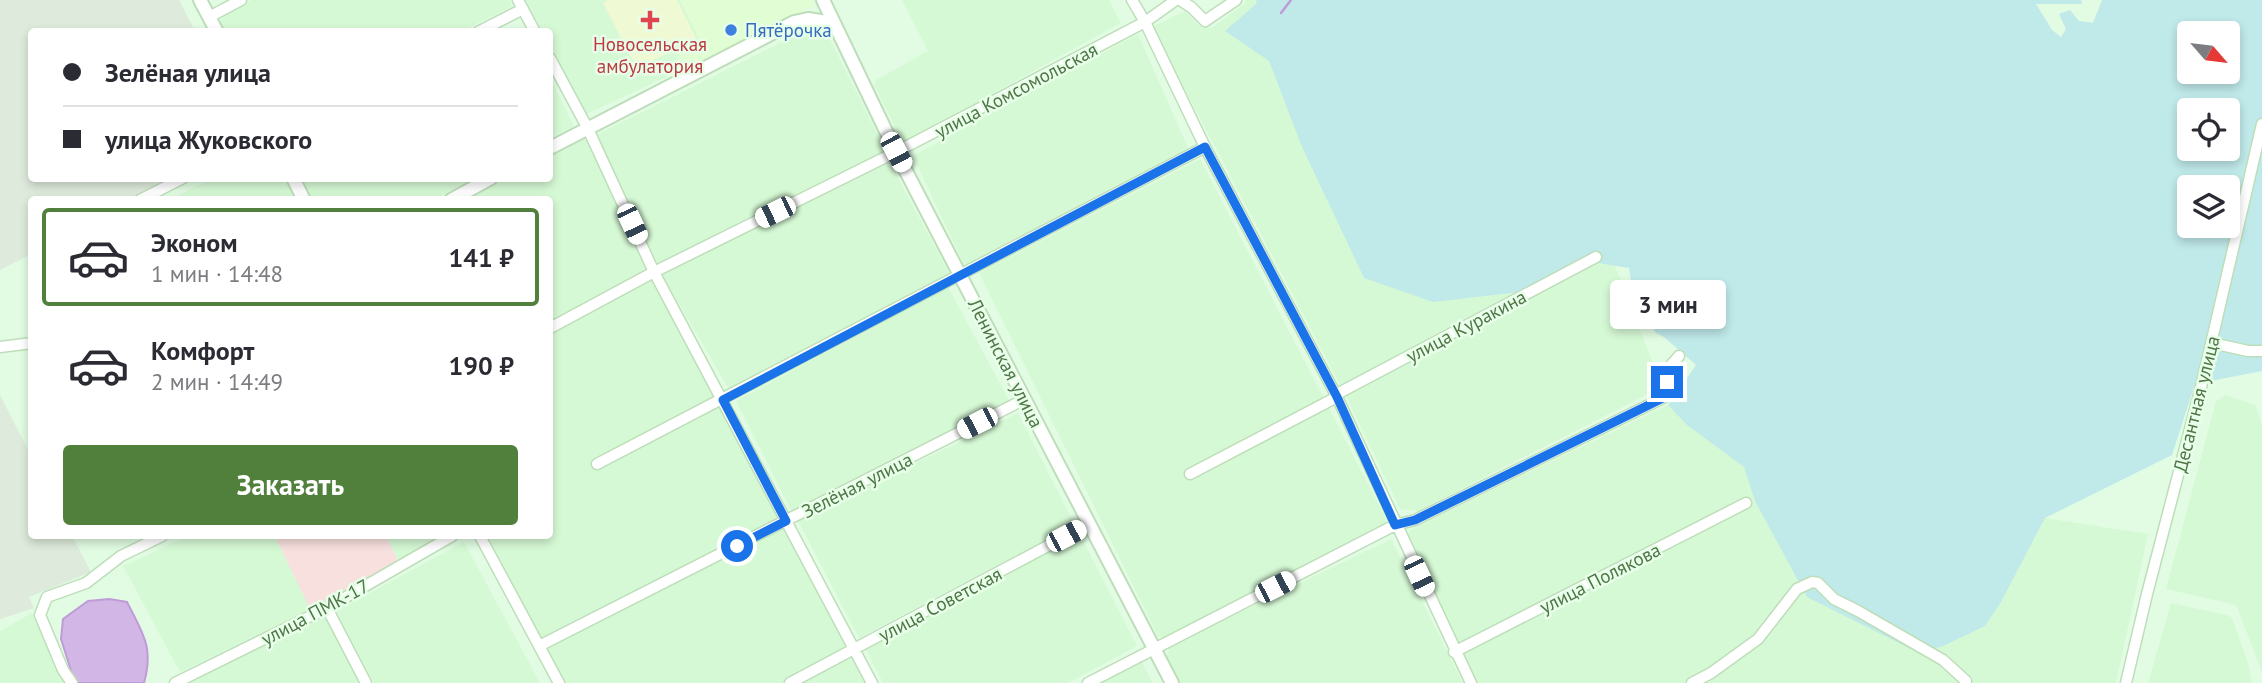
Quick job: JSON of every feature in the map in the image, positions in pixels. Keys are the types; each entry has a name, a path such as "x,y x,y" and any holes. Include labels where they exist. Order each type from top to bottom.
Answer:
{"street":[{"path":"200,0 215,28"},
{"path":"209,17 241,0"},
{"name":"Ленинская улица","path":"823,0 896,152 1172,683"},
{"path":"1132,0 1205,147 1336,396 1454,652 1471,683"},
{"path":"1178,0 1191,7 1205,20 1236,0"},
{"name":"улица Комсомольская","path":"553,326 654,272 896,152 1144,22 1178,0"},
{"path":"484,28 520,5 533,28"},
{"path":"553,146 794,22 808,19 833,23"},
{"path":"553,64 588,129 654,272 872,683"},
{"name":"Десантная улица","path":"2126,683 2259,150 2262,124"},
{"path":"597,464 1205,147"},
{"path":"147,196 176,182"},
{"path":"458,196 484,182"},
{"name":"улица Куракина","path":"1190,474 1596,257"},
{"path":"2212,343 2248,351 2262,351"},
{"path":"0,347 28,344"},
{"path":"1088,683 1395,525 1415,520 1663,398 1671,365 1679,356"},
{"name":"Зелёная улица","path":"539,646 1024,399"},
{"name":"улица Полякова","path":"1454,652 1746,503"},
{"name":"улица Советская","path":"790,683 1089,524"},
{"path":"72,683 63,670 40,615 47,597 86,583 121,556 156,539"},
{"name":"улица ПМК-17","path":"178,682 327,608 447,539"},
{"path":"482,539 559,683"},
{"path":"1692,683 1711,673 1758,639 1797,589 1812,582 1818,583 1834,599 1943,660 1966,681"},
{"path":"327,608 366,683"}],"shaded area":[{"path":"0,0 179,0 193,28 28,28 28,182 168,182 141,196 28,196 28,256 0,270"},
{"path":"251,0 509,0 512,6 469,28 223,28 220,22 225,13"},
{"path":"526,0 680,0 699,39 675,53 683,69 585,115 553,51 553,28 540,28"},
{"name":"Новосельская амбулатория","path":"608,0 677,0 696,38 637,69 603,3"},
{"path":"680,0 814,0 816,5 683,69 675,53 699,39"},
{"path":"902,0 1109,0 1121,23 903,143 874,85 876,80 928,51"},
{"path":"1245,0 1500,0 1620,278 1662,387 1418,511 1400,509 1346,396 1152,27 1185,11 1198,25 1212,28 1245,3"},
{"path":"1256,0 2081,0 2082,4 2036,4 2052,30 2061,37 2066,29 2059,14 2070,10 2079,21 2093,23 2102,0 2262,0 2262,371 2195,384 2172,455 2045,518 2001,602 1985,626 1941,647 1915,651 1807,597 1755,501 1744,467 1687,425 1668,405 1696,365 1656,333 1641,308 1632,286 1629,268 1579,260 1520,292 1433,302 1364,278 1302,147 1269,61 1225,31 1257,3"},
{"path":"810,28 826,31 886,151 658,265 596,135"},
{"path":"1138,34 1189,150 964,265 913,156"},
{"path":"553,84 574,126 553,136"},
{"path":"584,136 648,270 553,321 553,196 473,196 499,182 553,182 553,153"},
{"path":"1200,159 1389,524 1164,639 1158,636 979,273"},
{"path":"889,161 949,273 730,391 661,273"},
{"path":"204,182 287,182 294,196 177,196"},
{"path":"302,182 467,182 441,196 310,196"},
{"path":"653,280 779,518 542,640 490,539 553,539 553,332"},
{"path":"948,287 1009,400 793,514 736,401"},
{"path":"0,395 28,450 28,539 74,539 91,572 29,597 34,608 0,619"},
{"path":"1688,395 1985,626 2001,602 2045,518 2148,534 2116,683 1476,683 1406,539 1410,530"},
{"path":"2226,395 2255,405 2262,424 2262,672 2236,605 2166,589 2216,401"},
{"path":"1018,413 1075,525 859,638 798,521"},
{"path":"785,526 849,649 783,683 564,683 545,648"},
{"path":"1080,535 1137,646 1068,683 883,683 865,648"},
{"path":"182,539 439,539 310,609 180,672 123,566"},
{"path":"276,539 387,539 398,561 310,609"},
{"path":"1391,539 1463,683 1179,683 1166,657 1170,646"},
{"path":"464,542 540,683 374,683 336,611"},
{"path":"109,599 127,602 142,632 148,660 144,683 75,683 61,639 63,619 88,601"},
{"path":"2171,603 2232,618 2252,683 2148,683"},
{"path":"32,613 59,671 68,683 0,683 0,631"},
{"path":"325,615 360,683 189,683"},
{"path":"852,657 865,683 802,683"},
{"path":"1141,660 1153,683 1098,683"}],"waterway":[{"path":"1281,13 1291,0"}],"place":[{"name":"Новосельская амбулатория","path":"650,20"},
{"name":"Пятёрочка","path":"731,30"}],"route":[{"path":"737,546 786,521 723,400 1205,147 1337,397 1395,525 1415,520 1663,398 1667,382"}]}
